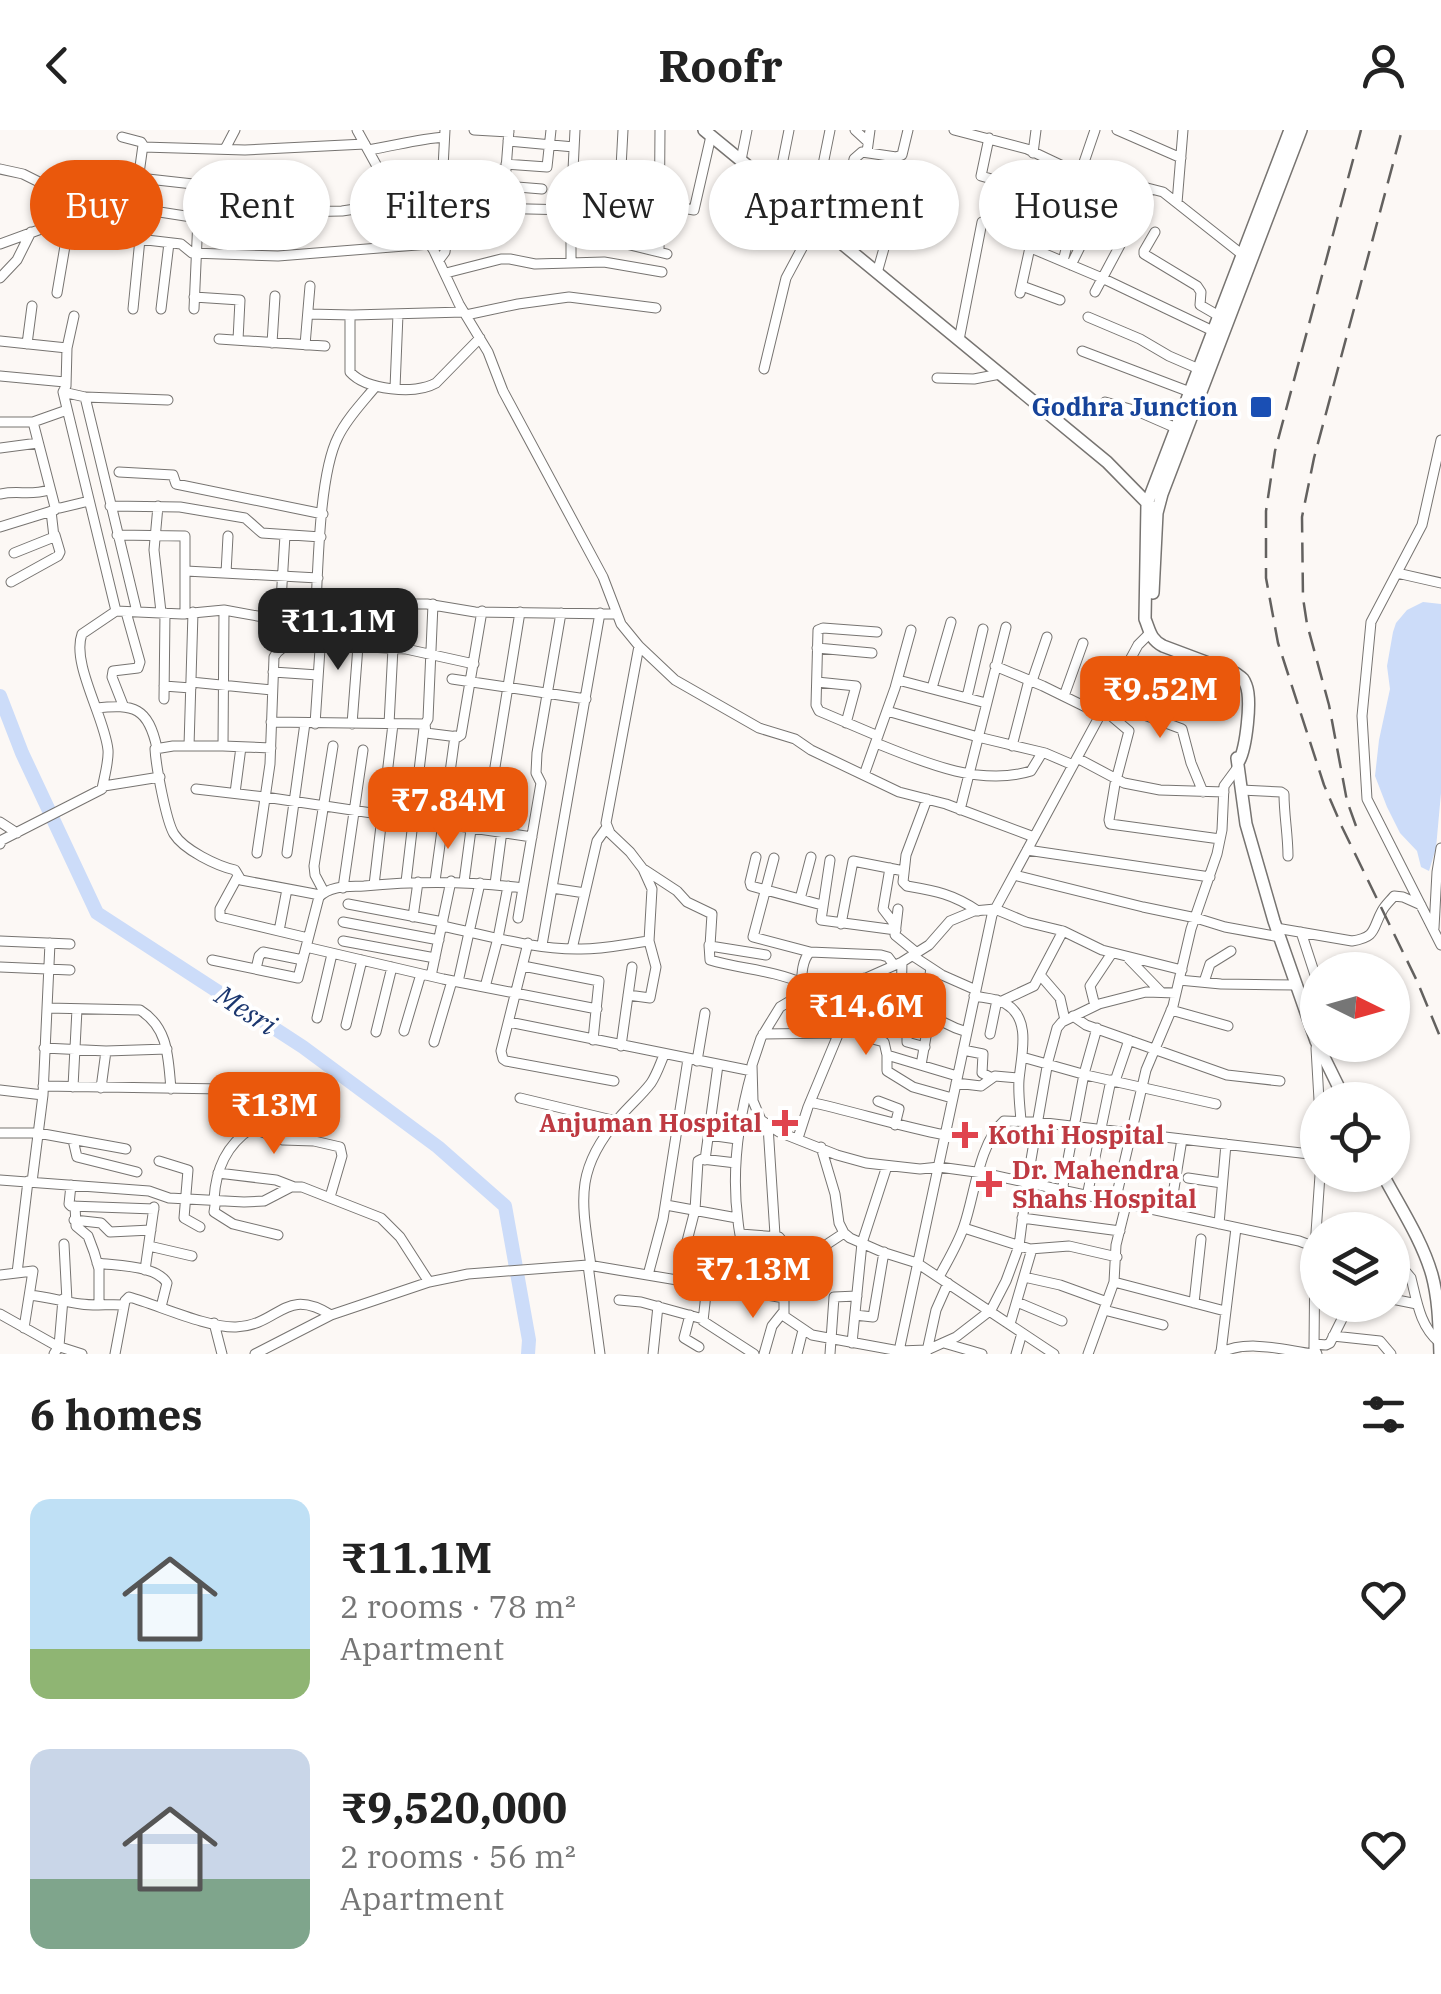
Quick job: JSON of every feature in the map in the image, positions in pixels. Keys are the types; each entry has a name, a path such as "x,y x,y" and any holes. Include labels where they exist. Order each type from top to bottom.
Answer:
{"main road":[{"path":"1290,130 1247,257 1152,508 1145,619 1154,641 1235,672 1246,684 1248,718 1238,764 1246,824 1300,992"},
{"path":"1158,492 1176,428 1213,331 1301,130"},
{"path":"715,135 741,160"},
{"path":"850,250 1107,462 1152,508"},
{"path":"1126,481 1158,492"},
{"path":"1392,1192 1432,1274 1440,1348"}],"street":[{"path":"225,149 235,130"},
{"path":"357,130 374,160"},
{"path":"395,130 396,146"},
{"path":"474,130 574,147"},
{"path":"526,167 547,166 551,130"},
{"path":"573,160 576,130"},
{"path":"621,160 623,130"},
{"path":"660,130 660,160"},
{"path":"741,160 747,130"},
{"path":"782,160 789,130"},
{"path":"825,160 830,130"},
{"path":"854,130 868,147 896,156 902,155 908,130"},
{"path":"856,160 868,147 870,130"},
{"path":"954,130 1033,152 1046,160"},
{"path":"1033,152 1036,130"},
{"path":"1087,160 1095,130"},
{"path":"1117,130 1181,158"},
{"path":"1177,203 1183,130"},
{"path":"143,147 396,146 444,134 443,160"},
{"path":"507,160 509,134"},
{"path":"689,209 694,210 715,135"},
{"path":"122,137 142,142 141,160"},
{"path":"984,160 988,138"},
{"path":"0,170 30,177"},
{"path":"526,187 542,188"},
{"path":"1154,189 1167,194 1247,257"},
{"path":"163,212 196,216 199,220 194,308"},
{"path":"0,244 30,232"},
{"path":"1155,232 1144,254 1197,286 1201,307 1219,316"},
{"path":"0,278 17,260 30,234"},
{"path":"959,340 979,237"},
{"path":"163,242 181,244 188,252 197,253 278,256 350,249"},
{"path":"161,308 169,243"},
{"path":"57,293 65,250"},
{"path":"132,309 134,250"},
{"path":"433,250 488,352 503,391 603,577 621,624 639,646 675,680 759,728 795,739 899,792 1034,837"},
{"path":"439,260 445,250"},
{"path":"571,250 571,262"},
{"path":"764,369 786,278 800,250"},
{"path":"878,273 884,250"},
{"path":"1031,250 1021,289 1060,300"},
{"path":"1036,250 1213,331"},
{"path":"1067,263 1070,250"},
{"path":"1067,263 1075,250"},
{"path":"1095,292 1117,250"},
{"path":"446,273 501,259 536,264 604,262 662,272"},
{"path":"305,345 310,286"},
{"path":"194,296 240,300 238,340"},
{"path":"272,342 274,296"},
{"path":"308,314 465,314 569,298 656,308"},
{"path":"26,344 32,306"},
{"path":"395,388 398,314"},
{"path":"350,315 350,372 360,382 376,386 427,388 480,338"},
{"path":"74,316 64,387 67,410 88,501 140,662 138,668 112,671 123,706"},
{"path":"1088,317 1199,369"},
{"path":"219,339 325,346"},
{"path":"0,341 67,348"},
{"path":"1082,350 1190,392"},
{"path":"937,378 974,379 1000,374"},
{"path":"0,376 64,387 85,396 168,400"},
{"path":"287,853 318,675 318,578 327,480 336,440 376,386"},
{"path":"85,396 118,535 127,612"},
{"path":"1106,402 1176,428"},
{"path":"0,422 33,422 67,410"},
{"path":"11,582 60,552 55,510 33,422"},
{"path":"1441,440 1422,526 1371,622 1362,716 1366,799 1441,945"},
{"path":"0,448 38,443"},
{"path":"119,472 172,475 176,484 322,514"},
{"path":"0,494 15,491 31,495 49,490"},
{"path":"0,526 88,501"},
{"path":"110,506 180,507 245,518 262,533 321,537"},
{"path":"158,506 155,561 163,613 164,698"},
{"path":"280,618 284,534"},
{"path":"14,553 55,535"},
{"path":"118,535 185,536 191,685 189,746"},
{"path":"226,573 228,536"},
{"path":"186,571 318,578"},
{"path":"1397,573 1441,583"},
{"path":"104,786 108,749 84,667 80,638 127,612 224,610 280,618 378,619 415,604 433,604 466,611 617,614"},
{"path":"406,882 428,719 433,604"},
{"path":"223,746 224,610"},
{"path":"425,726 426,732 462,735 482,611"},
{"path":"495,768 520,612"},
{"path":"518,918 541,783 536,774 537,752 561,613"},
{"path":"542,945 600,613"},
{"path":"257,853 270,748 276,652 312,632 319,618"},
{"path":"932,688 951,622"},
{"path":"960,810 1006,627"},
{"path":"877,632 820,628 817,709 908,756 969,773 1000,778 1028,772 1042,753"},
{"path":"967,698 983,629"},
{"path":"864,774 898,680 911,630"},
{"path":"898,1352 992,915 1149,630"},
{"path":"1012,746 1047,637"},
{"path":"290,643 431,652 474,664"},
{"path":"1064,696 1083,643"},
{"path":"352,724 358,646"},
{"path":"639,646 607,827 643,868 687,902 712,915 710,960 802,983"},
{"path":"374,885 391,724 393,648"},
{"path":"817,648 872,653"},
{"path":"995,666 1102,712 1130,731 1116,780 1110,824 1220,839"},
{"path":"273,672 318,675"},
{"path":"452,679 586,699"},
{"path":"898,680 986,703"},
{"path":"816,682 856,686 846,723"},
{"path":"164,686 222,684 272,690"},
{"path":"1110,697 1182,729 1203,792"},
{"path":"96,708 133,708 148,721 157,748 154,752 170,824 178,840 215,864 235,870 243,881 322,894 343,888 435,881 523,888"},
{"path":"887,711 1075,761 1116,780 1160,790 1224,792"},
{"path":"272,722 425,726"},
{"path":"435,881 454,736"},
{"path":"212,960 297,978 322,894 314,871 333,746"},
{"path":"236,794 241,747"},
{"path":"157,748 270,748"},
{"path":"343,888 363,750"},
{"path":"1088,1354 1114,1282 1122,1168 1146,1070 1171,1010 1220,839 1224,792 1238,764"},
{"path":"0,844 104,786 160,777"},
{"path":"495,884 510,778"},
{"path":"196,789 532,837"},
{"path":"1241,790 1284,794 1288,856"},
{"path":"464,882 476,792"},
{"path":"927,799 906,855 903,882 960,898 978,911"},
{"path":"0,822 19,832"},
{"path":"572,949 597,841 607,827"},
{"path":"1434,930 1441,848"},
{"path":"1027,850 1210,878"},
{"path":"756,857 750,884 822,905"},
{"path":"800,899 811,857"},
{"path":"774,858 753,935 810,952 881,955 898,964"},
{"path":"830,860 821,920 896,928"},
{"path":"841,924 854,862 904,871"},
{"path":"628,995 650,998 656,966 649,941 652,894 643,868"},
{"path":"890,868 882,909 896,928"},
{"path":"1014,875 1224,927 1301,932 1352,941 1374,932 1394,896 1420,905"},
{"path":"238,876 220,909 220,917 279,932 332,954 597,1009"},
{"path":"404,1031 435,958 452,881"},
{"path":"412,917 418,882"},
{"path":"434,1042 455,981 480,883"},
{"path":"485,987 508,886"},
{"path":"552,888 585,893"},
{"path":"279,932 287,889"},
{"path":"348,904 498,938 572,949 649,941"},
{"path":"898,909 896,937 915,954 931,968 1016,1013 1022,1030 1021,1120"},
{"path":"749,1292 737,1218 737,1139 763,1034 780,1007 800,996 845,986 898,964 929,945 950,921 995,909 1204,982 1298,986"},
{"path":"343,922 439,940"},
{"path":"999,1001 1034,986 1063,932"},
{"path":"1301,932 1308,952"},
{"path":"0,941 70,944"},
{"path":"343,941 435,958"},
{"path":"764,972 768,941"},
{"path":"17,1273 30,1181 43,1134 50,943"},
{"path":"528,943 501,1051 503,1059 614,1082"},
{"path":"710,945 766,955"},
{"path":"1204,982 1210,964 1231,951"},
{"path":"256,969 263,952 303,960"},
{"path":"800,996 804,963 810,952"},
{"path":"1095,1006 1091,984 1112,953"},
{"path":"317,1018 332,954"},
{"path":"1127,957 1161,992"},
{"path":"346,1025 362,960"},
{"path":"898,964 901,1004 925,1008"},
{"path":"523,966 599,981 593,1040"},
{"path":"0,967 70,970"},
{"path":"376,1032 392,967"},
{"path":"621,1046 632,967"},
{"path":"931,968 925,1008 950,1027 967,1032"},
{"path":"1041,976 1060,998 1069,1018 1227,1075 1280,1080"},
{"path":"865,978 860,1033 884,1042 887,1071 910,1086 952,1098"},
{"path":"798,1138 838,1032 845,986"},
{"path":"844,1234 800,1262 784,1298 784,1316 812,1335 898,1352 927,1352 965,1332 991,1310 1018,1246 1047,1065 1057,1028 1095,1006 1146,992 1176,993"},
{"path":"990,1034 999,1001"},
{"path":"47,1008 140,1010 161,1031 168,1049 171,1089"},
{"path":"73,1087 77,1008"},
{"path":"1171,1010 1228,1026"},
{"path":"648,1275 705,1013"},
{"path":"878,1040 883,1018 928,1032 921,1065"},
{"path":"509,1022 752,1071"},
{"path":"908,1028 906,1042 925,1047"},
{"path":"1062,1190 1097,1028"},
{"path":"763,1034 838,1032"},
{"path":"1086,1196 1113,1080 1129,1040"},
{"path":"44,1048 168,1049"},
{"path":"963,1050 983,1054 982,1073 992,1078"},
{"path":"101,1088 106,1051"},
{"path":"600,1354 583,1186 602,1141 649,1086 663,1054"},
{"path":"886,1055 980,1086 997,1076 1020,1078"},
{"path":"1022,1057 1216,1104"},
{"path":"706,1160 718,1065"},
{"path":"752,1071 753,1101 761,1120 852,1159 887,1166 978,1172 1300,1241"},
{"path":"0,1090 223,1089"},
{"path":"520,1098 616,1121"},
{"path":"878,1101 899,1110 895,1126"},
{"path":"810,1102 895,1126 945,1135"},
{"path":"927,1352 944,1280 964,1228 978,1172 1004,1121 1300,1153"},
{"path":"768,1126 775,1236"},
{"path":"278,1235 233,1224 214,1212 218,1173 226,1152 252,1128 282,1140 336,1145 342,1152 330,1198"},
{"path":"0,1133 43,1134 126,1149"},
{"path":"709,1136 737,1139"},
{"path":"1170,1213 1182,1139"},
{"path":"73,1140 77,1157 138,1172"},
{"path":"1218,1224 1226,1144"},
{"path":"821,1148 844,1234 917,1263 1053,1354"},
{"path":"159,1161 188,1170 184,1218 200,1227"},
{"path":"686,1244 698,1162 736,1163"},
{"path":"852,1342 862,1243 887,1166"},
{"path":"1122,1168 1164,1174"},
{"path":"218,1173 302,1187 380,1218 390,1225 429,1282"},
{"path":"1188,1178 1222,1183"},
{"path":"0,1180 149,1191 170,1198 264,1201 294,1187"},
{"path":"71,1185 69,1204 74,1206 154,1208"},
{"path":"145,1270 156,1194"},
{"path":"666,1205 737,1218"},
{"path":"74,1206 76,1226 88,1236 97,1263 99,1303"},
{"path":"1022,1218 1120,1231"},
{"path":"74,1220 102,1223 113,1232 151,1230"},
{"path":"1060,1246 1063,1224"},
{"path":"964,1228 1032,1250 1078,1247 1116,1257"},
{"path":"1236,1228 1219,1353 1249,1346 1275,1351 1315,1350 1328,1344 1341,1322"},
{"path":"740,1234 775,1236 800,1262"},
{"path":"1194,1302 1201,1239"},
{"path":"56,1348 65,1300 64,1244"},
{"path":"148,1246 192,1256"},
{"path":"1010,1324 1032,1250"},
{"path":"855,1315 873,1317 884,1252"},
{"path":"97,1263 163,1276 167,1280 161,1307"},
{"path":"255,1354 331,1316 429,1282 468,1274 590,1265 784,1298"},
{"path":"0,1275 33,1272 24,1328"},
{"path":"1410,1277 1423,1322 1440,1348"},
{"path":"1024,1278 1060,1285 1105,1306 1163,1325"},
{"path":"1114,1282 1225,1310"},
{"path":"708,1285 702,1318 705,1323 754,1354"},
{"path":"30,1295 124,1306"},
{"path":"830,1354 834,1297 856,1296"},
{"path":"114,1354 126,1298 232,1327 256,1324 302,1303 331,1316"},
{"path":"619,1300 702,1318"},
{"path":"1017,1302 1062,1321"},
{"path":"1410,1303 1417,1304"},
{"path":"653,1354 658,1306"},
{"path":"764,1354 772,1326 784,1310"},
{"path":"0,1314 56,1348 82,1354"},
{"path":"690,1315 684,1337 699,1347"},
{"path":"1315,1322 1315,1350"},
{"path":"214,1324 222,1354"},
{"path":"796,1354 803,1330"},
{"path":"1016,1354 1022,1333"},
{"path":"1334,1336 1380,1341 1391,1354"},
{"path":"944,1344 982,1354"}],"water":[{"path":"1423,602 1441,604 1441,793 1436,848 1429,871 1421,867 1417,851 1400,833 1375,776 1390,689 1387,666 1393,632 1407,610"}],"waterway":[{"name":"Mesri","path":"0,696 22,753 97,913 303,1047 438,1147 505,1206 529,1340 528,1354"}],"railway":[{"path":"1361,130 1275,451 1266,511 1266,578 1278,643 1324,785 1441,1039"},
{"path":"1356,826 1307,624 1302,517 1314,458 1402,130"}],"place":[{"name":"Godhra Junction","path":"1261,407"},
{"name":"Anjuman Hospital","path":"785,1123"},
{"name":"Kothi Hospital","path":"965,1135"},
{"name":"Dr. Mahendra Shahs Hospital","path":"989,1184"}]}
